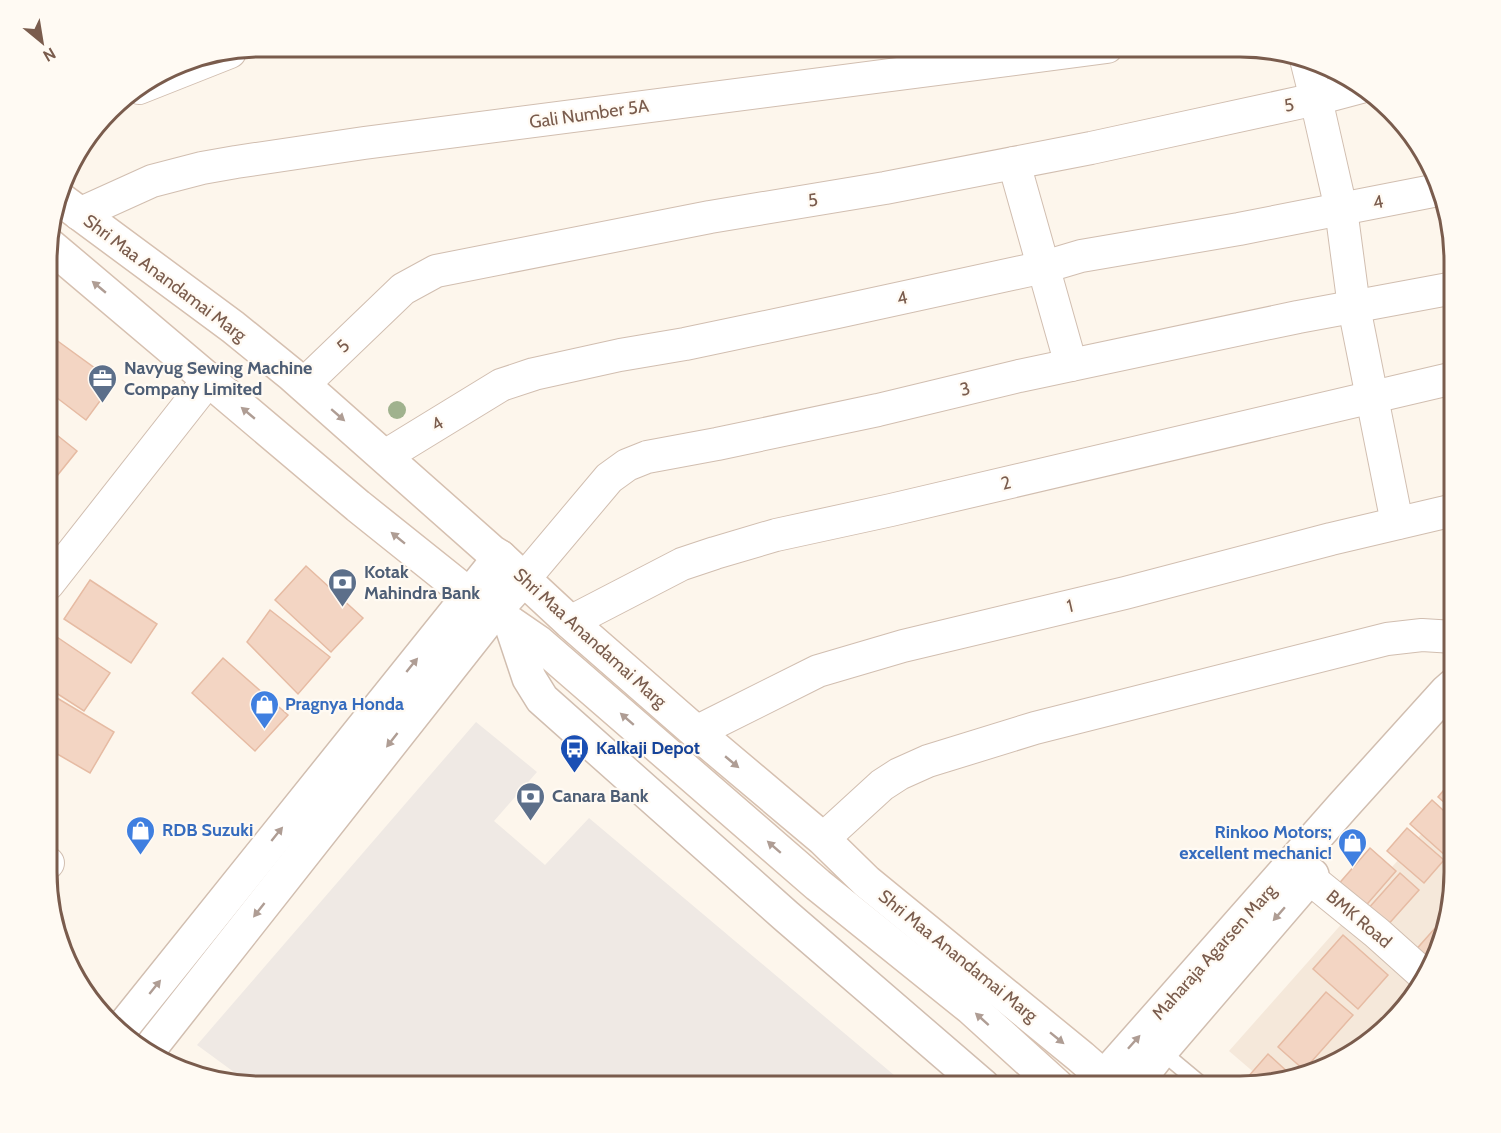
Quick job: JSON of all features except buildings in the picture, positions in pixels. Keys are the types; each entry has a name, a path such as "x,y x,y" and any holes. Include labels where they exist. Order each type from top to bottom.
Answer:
{"street":[{"name":"Gali Number 5A","path":"70,206 152,181 225,164 364,143 1030,57"},
{"path":"1309,70 1341,209 1354,307 1397,524"},
{"name":"5","path":"303,385 402,289 436,271 710,217 885,188 1092,148 1351,90"},
{"path":"1014,163 1071,365"},
{"name":"4","path":"385,456 501,385 534,374 1044,267 1081,256 1239,229 1431,191"},
{"name":"Shri Maa Anandamai Marg","path":"70,206 233,327 303,385 492,552 500,556 570,622 823,839 867,882 1102,1076"},
{"name":"Shri Maa Anandamai Marg","path":"58,252 358,506 491,610 538,642 818,885 971,1008 1046,1076"},
{"name":"3","path":"524,579 609,478 627,465 647,457 878,410 1071,365 1444,290"},
{"path":"57,572 208,379"},
{"name":"2","path":"570,622 682,564 776,535 1444,380"},
{"name":"1","path":"696,732 818,671 903,646 1444,512"},
{"path":"152,1045 491,610 500,556"},
{"path":"126,1025 491,610 524,579"},
{"path":"491,610 542,699 786,916 971,1076"},
{"path":"823,839 882,785 899,774 928,761 975,745 1387,639 1422,635 1444,636"},
{"name":"Maharaja Agarsen Marg","path":"1124,1076 1161,1051 1301,871 1444,695"},
{"name":"Maharaja Agarsen Marg","path":"1119,1076 1301,871 1444,721"},
{"name":"BMK Road","path":"1301,871 1419,970"},
{"path":"786,916 818,885"}],"lane":[{"path":"1161,1051 1191,1076"}],"shaded area":[{"path":"476,722 537,772 494,821 545,865 589,818 895,1076 247,1076 237,1075 197,1045"},
{"path":"1444,808 1444,886 1440,912 1433,938 1417,974 1393,1007 1375,1025 1342,1049 1306,1065 1280,1072 1257,1075 1229,1051"}],"place":[{"name":"Navyug Sewing Machine Company Limited","path":"103,404"},
{"name":"Kotak Mahindra Bank","path":"343,608"},
{"name":"Pragnya Honda","path":"264,730"},
{"name":"Kalkaji Depot","path":"575,774"},
{"name":"Canara Bank","path":"531,822"},
{"name":"RDB Suzuki","path":"141,856"},
{"name":"Rinkoo Motors; excellent mechanic!","path":"1353,868"}]}
